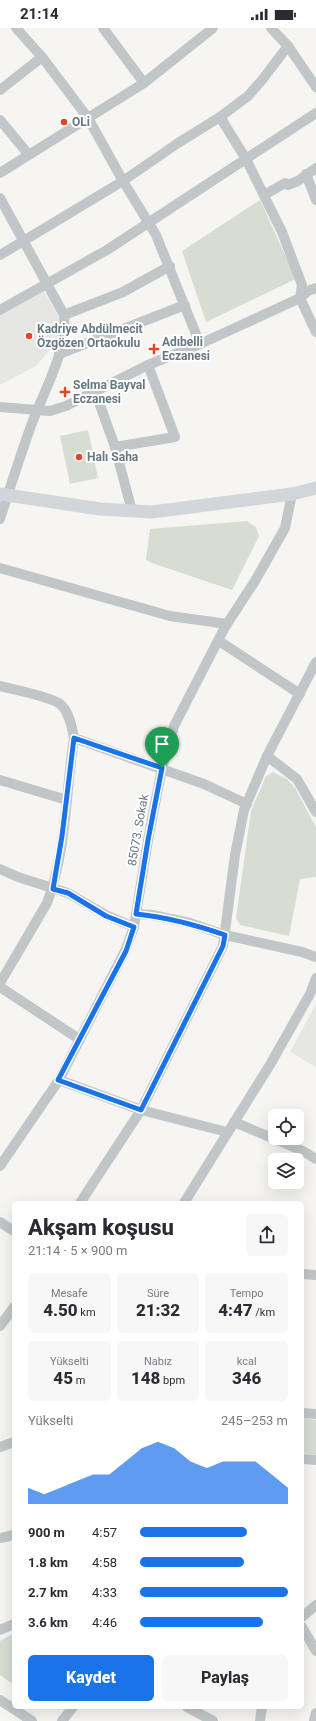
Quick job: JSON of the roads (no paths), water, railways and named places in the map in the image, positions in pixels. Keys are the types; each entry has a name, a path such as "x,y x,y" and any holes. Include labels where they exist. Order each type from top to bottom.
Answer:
{"main road":[{"path":"4,494 100,510 152,512 292,494 316,488"}],"street":[{"path":"16,28 42,58 88,118 123,181 156,235 170,266 200,344"},
{"path":"103,28 144,83"},
{"path":"0,173 144,83 213,28"},
{"path":"271,28 288,46 316,87"},
{"path":"0,255 123,181 178,143 220,117 248,96 288,46"},
{"path":"0,90 42,58"},
{"path":"0,310 108,250 148,222 316,113"},
{"path":"220,117 264,192 282,232 302,285 300,298 316,332"},
{"path":"0,120 29,155"},
{"path":"264,192 266,194 285,183 288,185 298,181 316,168"},
{"path":"306,174 316,200"},
{"path":"0,198 46,284 64,314 65,328 59,354 4,494 0,519"},
{"path":"64,314 123,292 170,266"},
{"path":"0,407 50,411 66,406 148,365 200,344 300,298 308,291 316,288"},
{"path":"59,354 185,305"},
{"path":"115,447 175,437 148,365"},
{"path":"95,391 115,447 132,511"},
{"name":"85073. Sokak","path":"0,1166 3,1154 58,1080 126,951 134,927 148,840 162,768 174,726 227,624 255,581 285,528 292,494"},
{"path":"0,568 170,616 227,624"},
{"path":"219,641 300,694"},
{"path":"81,1201 141,1110 223,946 235,855 247,804 267,756 300,694 312,678 316,662"},
{"path":"0,686 42,697 60,704 72,725 74,738 62,836 53,889 48,903 0,983"},
{"path":"74,738 204,784 247,804"},
{"path":"267,756 297,778 316,812"},
{"path":"0,780 67,800"},
{"path":"0,868 18,878 68,893 106,916 134,927"},
{"path":"136,914 152,915 190,923 225,935 302,952 316,957"},
{"path":"185,1201 227,1132 271,1064 310,994 316,978"},
{"path":"0,987 79,1040"},
{"path":"58,1080 141,1110 227,1132"},
{"path":"234,1122 303,1150 316,1159"},
{"path":"0,1222 12,1231"},
{"path":"304,1274 316,1275"},
{"path":"0,1326 12,1311"},
{"path":"304,1413 316,1414"},
{"path":"0,1447 12,1443"},
{"path":"304,1460 316,1460"},
{"path":"0,1538 12,1535"},
{"path":"304,1615 316,1605"},
{"path":"0,1630 12,1625"},
{"path":"304,1630 316,1651"},
{"path":"0,1700 12,1708"},
{"path":"14,1709 32,1721"},
{"path":"62,1721 71,1709"},
{"path":"191,1709 213,1721"},
{"path":"260,1721 262,1709"},
{"path":"314,1721 316,1713"}],"place":[{"name":"OLi","path":"64,122"},
{"name":"Kadriye Abdülmecit Özgözen Ortaokulu","path":"29,336"},
{"name":"Adıbelli Eczanesi","path":"154,349"},
{"name":"Selma Bayval Eczanesi","path":"65,392"},
{"name":"Halı Saha","path":"79,457"}]}
